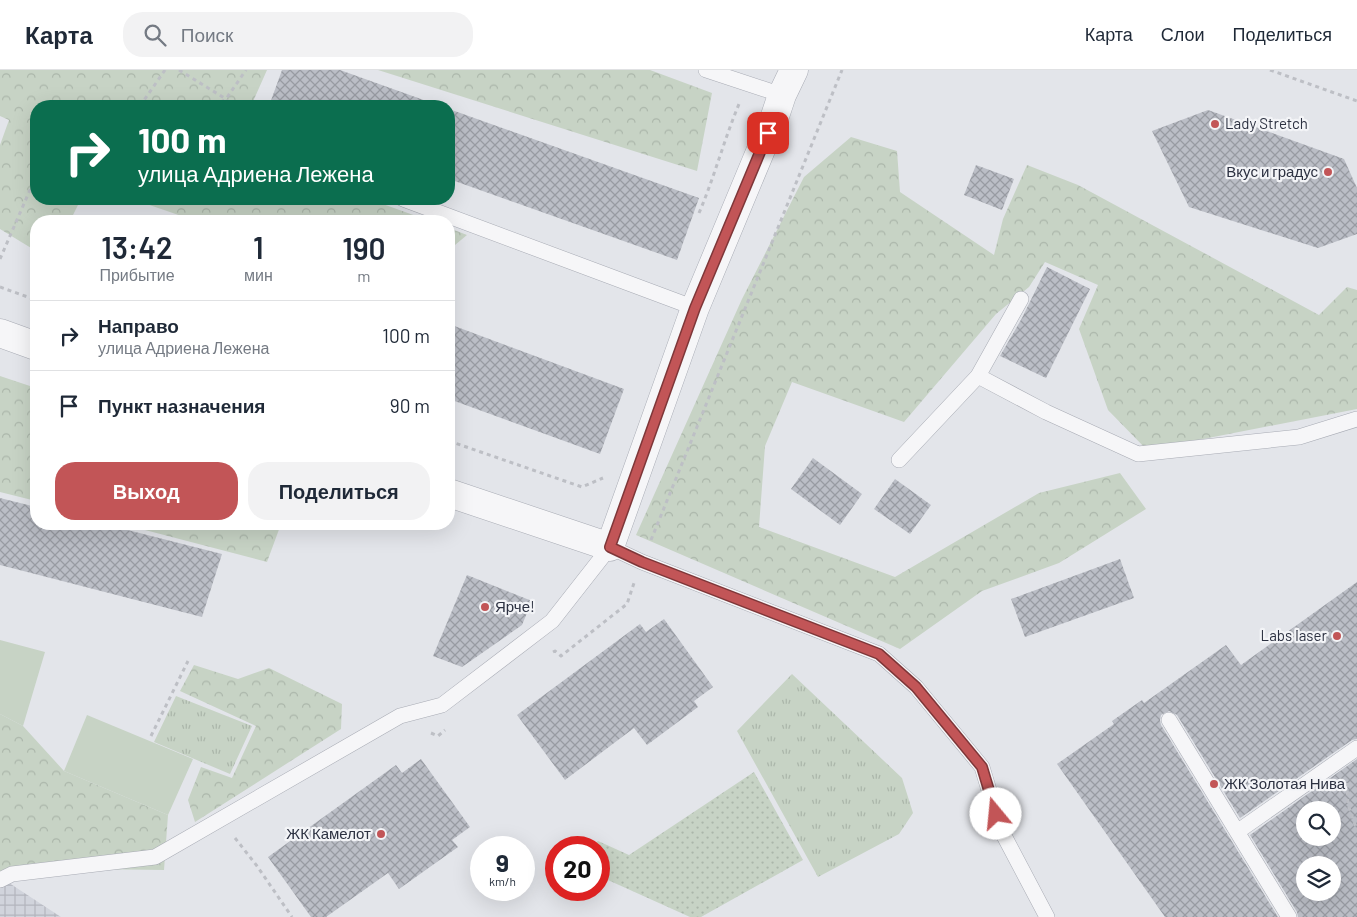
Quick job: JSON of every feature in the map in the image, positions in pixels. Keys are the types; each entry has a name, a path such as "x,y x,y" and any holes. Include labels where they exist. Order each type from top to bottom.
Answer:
{"street":[{"path":"455,495 610,547 695,308 794,70"},
{"path":"0,333 30,344"}],"lane":[{"path":"706,70 782,95"},
{"path":"419,205 446,215"},
{"path":"455,218 695,308"},
{"path":"899,460 978,376 1021,299"},
{"path":"978,376 1046,412 1138,454 1299,437 1357,419"},
{"path":"0,880 12,874 156,857 400,716 442,705 552,621 610,547 642,562 879,654 916,687 982,767 1001,830 1047,917"},
{"path":"1169,720 1289,917"},
{"path":"1237,832 1357,748"}],"path":[{"path":"144,100 165,70"},
{"path":"179,70 226,99 246,70"},
{"path":"1270,70 1357,101"},
{"path":"708,191 724,140"},
{"path":"0,258 30,190"},
{"path":"0,287 30,298"},
{"path":"455,443 582,487 609,475"},
{"path":"151,736 188,661"},
{"path":"1337,762 1347,781 1348,805 1357,830"},
{"path":"220,820 257,866 292,917"}],"shaded area":[{"path":"0,877 61,917 0,917"}],"green space":[{"path":"0,70 267,70 254,100 30,100 30,205 78,205 73,215 30,215 30,247 0,229 0,145 9,120 0,116"},
{"path":"378,70 650,70 712,93 697,171"},
{"path":"851,137 897,151 900,192 994,255 1003,219 1027,165 1078,185 1319,315 1347,287 1357,290 1357,409 1147,450 1108,410 1079,329 1098,285 1045,262 1029,287 996,314 904,422 792,382 765,446 759,527 895,577 1039,493 1120,473 1146,509 1059,563 982,591 900,649 636,535 742,299 804,177"},
{"path":"149,205 386,205 413,215 179,215"},
{"path":"455,230 467,235 455,245"},
{"path":"0,376 30,386 30,500 0,492"},
{"path":"145,530 279,530 267,562"},
{"path":"0,640 45,652 23,726 0,714"},
{"path":"194,665 238,679 269,668 342,704 341,729 195,822 188,800 201,767 232,778 256,726 180,691"},
{"path":"792,674 902,778 913,813 899,834 818,877 737,731"},
{"path":"176,696 252,726 230,774 154,742"},
{"path":"0,714 23,726 64,771 168,815 164,870 10,868 0,872"},
{"path":"87,715 193,759 168,815 64,771"},
{"path":"754,772 803,860 701,917 690,917 610,881 610,846 629,855"}],"building":[{"path":"282,70 340,70 424,100 271,100"},
{"path":"1208,110 1344,159 1357,188 1357,234 1318,248 1189,207 1152,131"},
{"path":"455,111 699,198 677,260 455,181"},
{"path":"976,165 1014,179 1002,210 964,195"},
{"path":"1047,267 1090,289 1046,378 1000,356 1022,318"},
{"path":"455,326 624,389 600,454 455,401"},
{"path":"813,458 862,494 840,525 791,489"},
{"path":"895,479 931,505 910,534 874,509"},
{"path":"0,498 30,506 30,530 128,530 222,554 202,617 0,565"},
{"path":"1120,559 1134,598 1025,637 1011,599"},
{"path":"467,575 532,601 522,625 462,667 433,656"},
{"name":"ЖК Золотая Нива","path":"1357,582 1357,739 1352,740 1240,818 1177,715 1169,711 1161,715 1161,725 1278,917 1165,917 1057,764 1114,724 1112,721 1142,700 1144,703 1226,645 1241,665"},
{"path":"664,619 713,687 694,701 698,707 647,745 634,728 565,780 517,715 640,624 646,632"},
{"name":"ЖК Камелот","path":"421,759 470,827 452,840 458,847 399,889 388,873 326,917 311,917 268,857 396,765 402,773"},
{"path":"1357,759 1357,917 1298,917 1297,912 1250,835 1296,802 1296,846 1341,846 1341,801 1298,801"}],"place":[{"name":"Lady Stretch","path":"1215,124"},
{"name":"Вкус и градус","path":"1328,172"},
{"name":"Ярче!","path":"485,607"},
{"name":"Labs laser","path":"1337,636"},
{"name":"ЖК Золотая Нива","path":"1214,784"},
{"name":"ЖК Камелот","path":"381,834"}],"route":[{"path":"768,133 695,308 610,547 642,562 879,654 916,687 982,767 996,814"}]}
